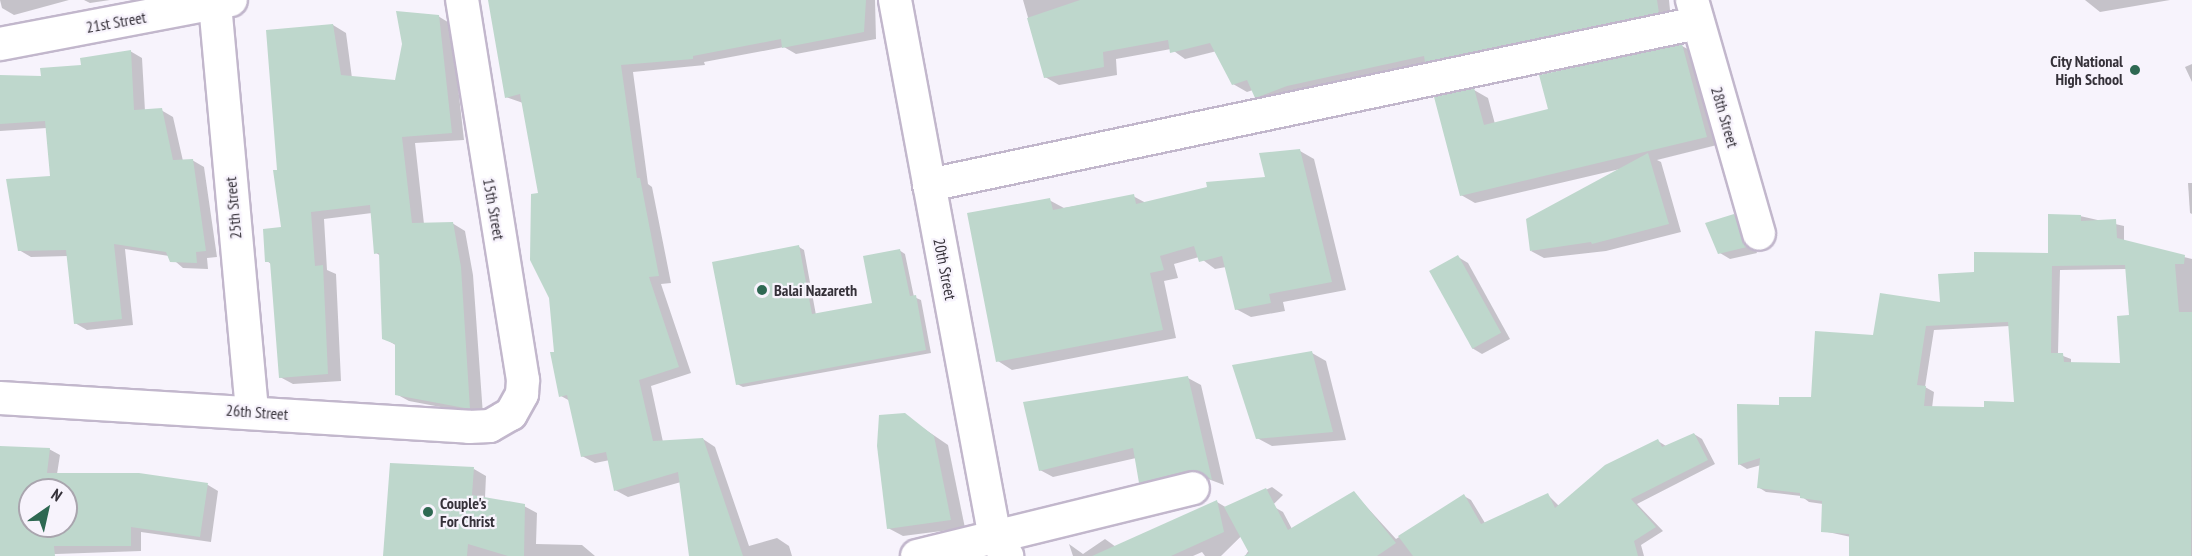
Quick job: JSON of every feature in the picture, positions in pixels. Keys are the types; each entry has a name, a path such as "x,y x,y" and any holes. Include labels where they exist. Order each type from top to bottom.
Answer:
{"street":[{"name":"15th Street","path":"462,0 524,380 522,394 511,414"},
{"name":"20th Street","path":"895,0 929,185 1001,547"},
{"name":"21st Street","path":"0,44 223,2"},
{"name":"25th Street","path":"223,2 252,412"},
{"path":"929,185 1695,11"},
{"name":"28th Street","path":"1695,11 1759,234"},
{"name":"26th Street","path":"0,397 469,427 490,426 511,414"},
{"path":"917,556 1001,547 1193,488"}],"building":[{"path":"488,0 866,0 864,32 782,48 781,39 693,56 693,59 621,65 637,178 640,178 659,276 649,277 679,367 639,380 653,441 703,438 743,556 689,556 678,472 614,491 606,452 581,457 567,395 559,397 550,352 554,352 549,298 530,260 531,194 538,193 520,94 505,98"},
{"path":"1080,0 1657,0 1659,13 1425,62 1424,56 1287,86 1255,98 1247,80 1232,85 1210,43 1170,53 1168,40 1103,52 1104,67 1044,78 1027,18"},
{"path":"396,11 439,15 452,133 402,137 412,223 453,222 461,267 470,409 395,395 395,344 382,339 379,253 374,254 370,205 311,212 315,266 323,265 328,374 279,378 270,262 265,262 263,229 281,227 273,170 277,170 266,30 333,24 341,75 395,80 402,44"},
{"path":"1682,44 1707,137 1460,196 1434,97 1474,88 1484,125 1548,109 1539,75"},
{"path":"131,50 134,110 162,108 173,160 193,159 206,251 196,252 197,263 170,262 166,252 114,244 122,319 74,324 66,250 18,251 6,179 50,176 45,121 0,124 0,75 41,76 40,68 81,65 80,58"},
{"path":"1300,149 1332,282 1269,294 1271,303 1235,310 1222,256 1199,262 1194,246 1160,256 1164,270 1150,273 1163,330 996,362 967,213 1050,198 1053,210 1134,194 1136,204 1207,187 1206,182 1265,177 1259,153"},
{"path":"1648,153 1669,224 1592,244 1591,242 1530,251 1526,219"},
{"path":"1734,214 1747,247 1718,254 1705,223"},
{"path":"2048,214 2081,215 2081,221 2116,219 2117,238 2185,255 2184,264 2175,264 2179,312 2192,312 2191,556 1849,556 1849,534 1821,532 1822,501 1800,498 1800,493 1757,488 1760,458 1738,465 1737,404 1779,405 1779,397 1811,397 1815,331 1873,335 1880,293 1940,302 1938,274 1974,272 1974,252 2048,253","holes":["2125,265 2129,315 2117,316 2120,363 2064,362 2063,353 2051,353 2052,266","2008,322 2014,402 1984,401 1984,407 1924,406 1926,386 1917,385 1926,326"]},
{"path":"799,245 812,314 872,303 863,256 900,249 910,296 916,295 926,350 736,385 712,262"},
{"path":"1458,255 1501,333 1472,349 1429,271"},
{"path":"1312,351 1333,432 1256,439 1232,365"},
{"path":"1188,376 1212,480 1199,471 1189,470 1139,483 1133,448 1039,471 1023,402"},
{"path":"905,413 934,436 951,520 887,529 877,446 879,415"},
{"path":"1694,433 1708,460 1631,499 1656,527 1634,541 1638,556 1413,556 1398,536 1464,494 1481,524 1548,493 1555,508 1605,465 1658,439 1662,447"},
{"path":"0,446 50,448 47,473 139,473 208,483 200,537 131,527 131,546 54,546 55,556 0,556"},
{"name":"Couple's For Christ","path":"390,463 474,467 472,495 525,504 524,556 508,556 468,544 467,556 383,556"},
{"path":"1266,488 1288,530 1354,491 1396,543 1377,556 1244,556 1249,553 1224,507"},
{"path":"1217,500 1224,532 1171,556 1092,556"}],"place":[{"name":"City National High School","path":"2135,70"},
{"name":"Balai Nazareth","path":"762,290"},
{"name":"Couple's For Christ","path":"428,512"}]}
